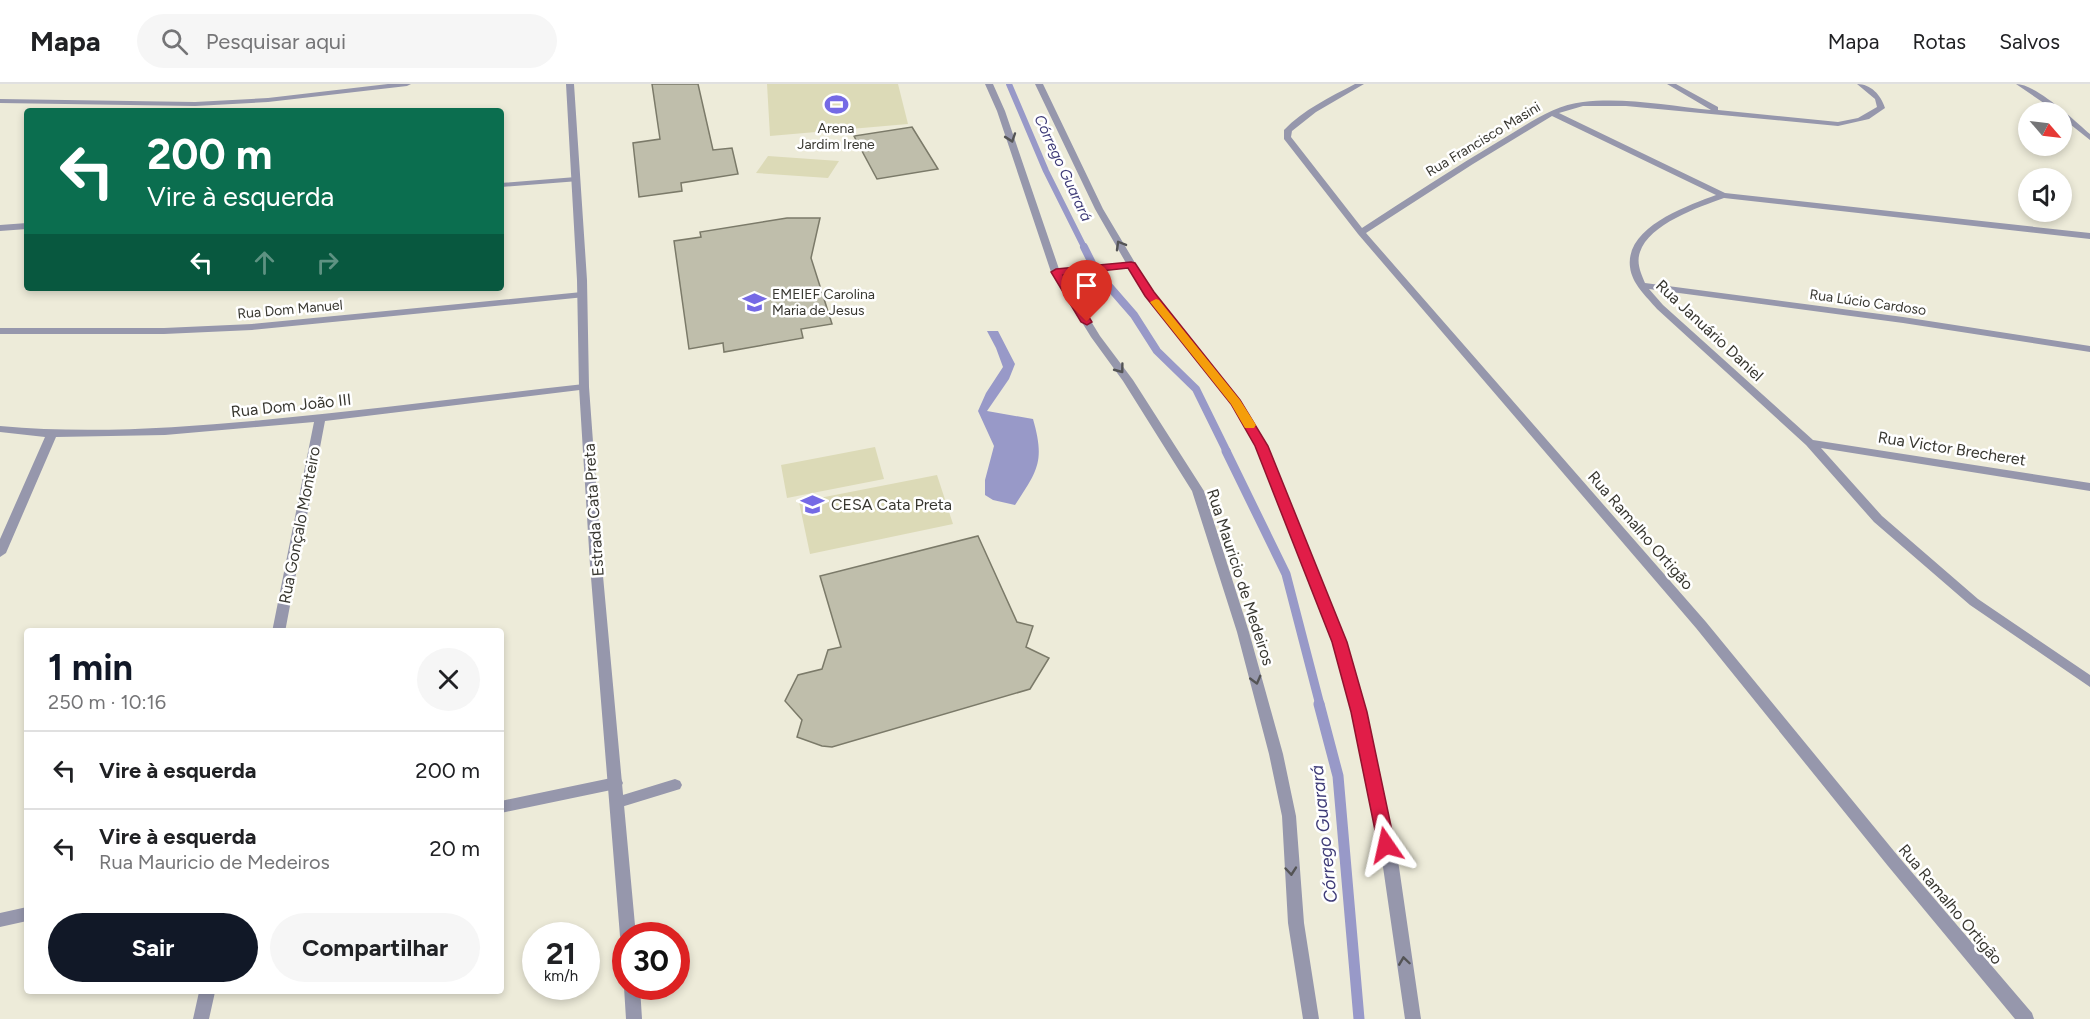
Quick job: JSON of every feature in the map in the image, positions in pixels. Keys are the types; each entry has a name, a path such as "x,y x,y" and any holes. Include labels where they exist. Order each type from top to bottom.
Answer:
{"street":[{"path":"0,101 195,104 268,100 407,84"},
{"name":"Estrada Cata Preta","path":"570,84 582,295 584,387 596,565 627,922"},
{"name":"Rua Mauricio de Medeiros","path":"989,84 1001,111 1056,272 1095,337 1128,380 1198,491 1243,632 1276,754 1289,816 1296,923 1311,1019"},
{"path":"1040,84 1099,209 1131,265 1149,294 1236,402 1262,446 1339,642 1359,712 1391,867 1413,1019"},
{"name":"Rua Ramalho Ortigão","path":"1360,84 1298,120 1288,130 1287,137 1361,232 1701,625 1893,861 2026,1019"},
{"path":"1671,84 1719,111"},
{"name":"Rua Francisco Masini","path":"1361,232 1552,113 1583,104 1601,103 1719,111 1796,122 1838,124 1859,122 1873,116 1881,108 1878,98 1861,84"},
{"path":"2020,84 2045,102"},
{"path":"1552,113 1722,195"},
{"path":"2072,122 2090,138"},
{"path":"504,186 576,179"},
{"name":"Rua Januário Daniel","path":"2090,236 1722,195 1675,214 1644,236 1636,248 1634,264 1641,285 1660,307 1810,442 1878,519 1974,602 2090,682"},
{"path":"0,228 24,226"},
{"path":"1056,272 1131,265"},
{"name":"Rua Lúcio Cardoso","path":"1641,285 1903,320 2090,349"},
{"name":"Rua Dom Manuel","path":"0,332 164,331 252,327 582,295"},
{"name":"Rua Dom João III","path":"0,429 52,434 165,432 320,418 584,387"},
{"name":"Rua Gonçalo Monteiro","path":"279,628 320,418"},
{"path":"0,553 52,434"},
{"name":"Rua Victor Brecheret","path":"1810,442 2090,487"},
{"path":"504,806 616,783"},
{"path":"618,802 675,785"},
{"path":"0,920 24,915"},
{"path":"201,1019 207,994"},
{"path":"633,1000 634,1019"}],"shaded area":[{"name":"Arena Jardim Irene","path":"767,84 898,84 908,124 770,136"},
{"path":"768,156 839,161 828,178 756,173"},
{"path":"875,447 884,479 787,498 781,465"},
{"path":"937,475 953,524 810,554 799,502"}],"water":[{"path":"987,331 998,331 1015,364 1009,379 987,411 1033,419 1037,433 1039,455 1037,465 1015,505 993,500 985,495 985,480 994,446 978,411 986,393 1003,367"}],"building":[{"path":"652,84 698,84 713,150 732,148 738,174 681,183 682,191 639,197 633,143 660,139"},
{"path":"912,127 938,169 877,179 854,136"},
{"name":"EMEIEF Carolina Maria de Jesus","path":"787,218 820,218 811,258 832,324 801,329 803,338 724,352 723,343 689,349 674,241 701,237 700,232"},
{"path":"978,536 1017,622 1033,626 1026,647 1049,658 1030,689 832,747 797,737 802,720 785,701 798,675 822,669 828,650 841,647 820,576"}],"waterway":[{"name":"Córrego Guarará","path":"1009,84 1046,171 1092,263"},
{"name":"Córrego Guarará","path":"1100,276 1134,315 1157,351 1196,389 1227,452"},
{"name":"Córrego Guarará","path":"1226,451 1286,574 1320,705"},
{"name":"Córrego Guarará","path":"1319,704 1338,776 1359,1019"}],"slow traffic":[{"path":"1156,302 1198,358 1236,402 1250,425"}],"place":[{"name":"Arena Jardim Irene","path":"836,104"},
{"name":"EMEIEF Carolina Maria de Jesus","path":"754,302"},
{"name":"CESA Cata Preta","path":"813,504"}],"route":[{"path":"1087,322 1056,272 1131,265 1149,294 1198,358 1236,402 1262,446 1339,642 1359,712 1386,845"}]}
